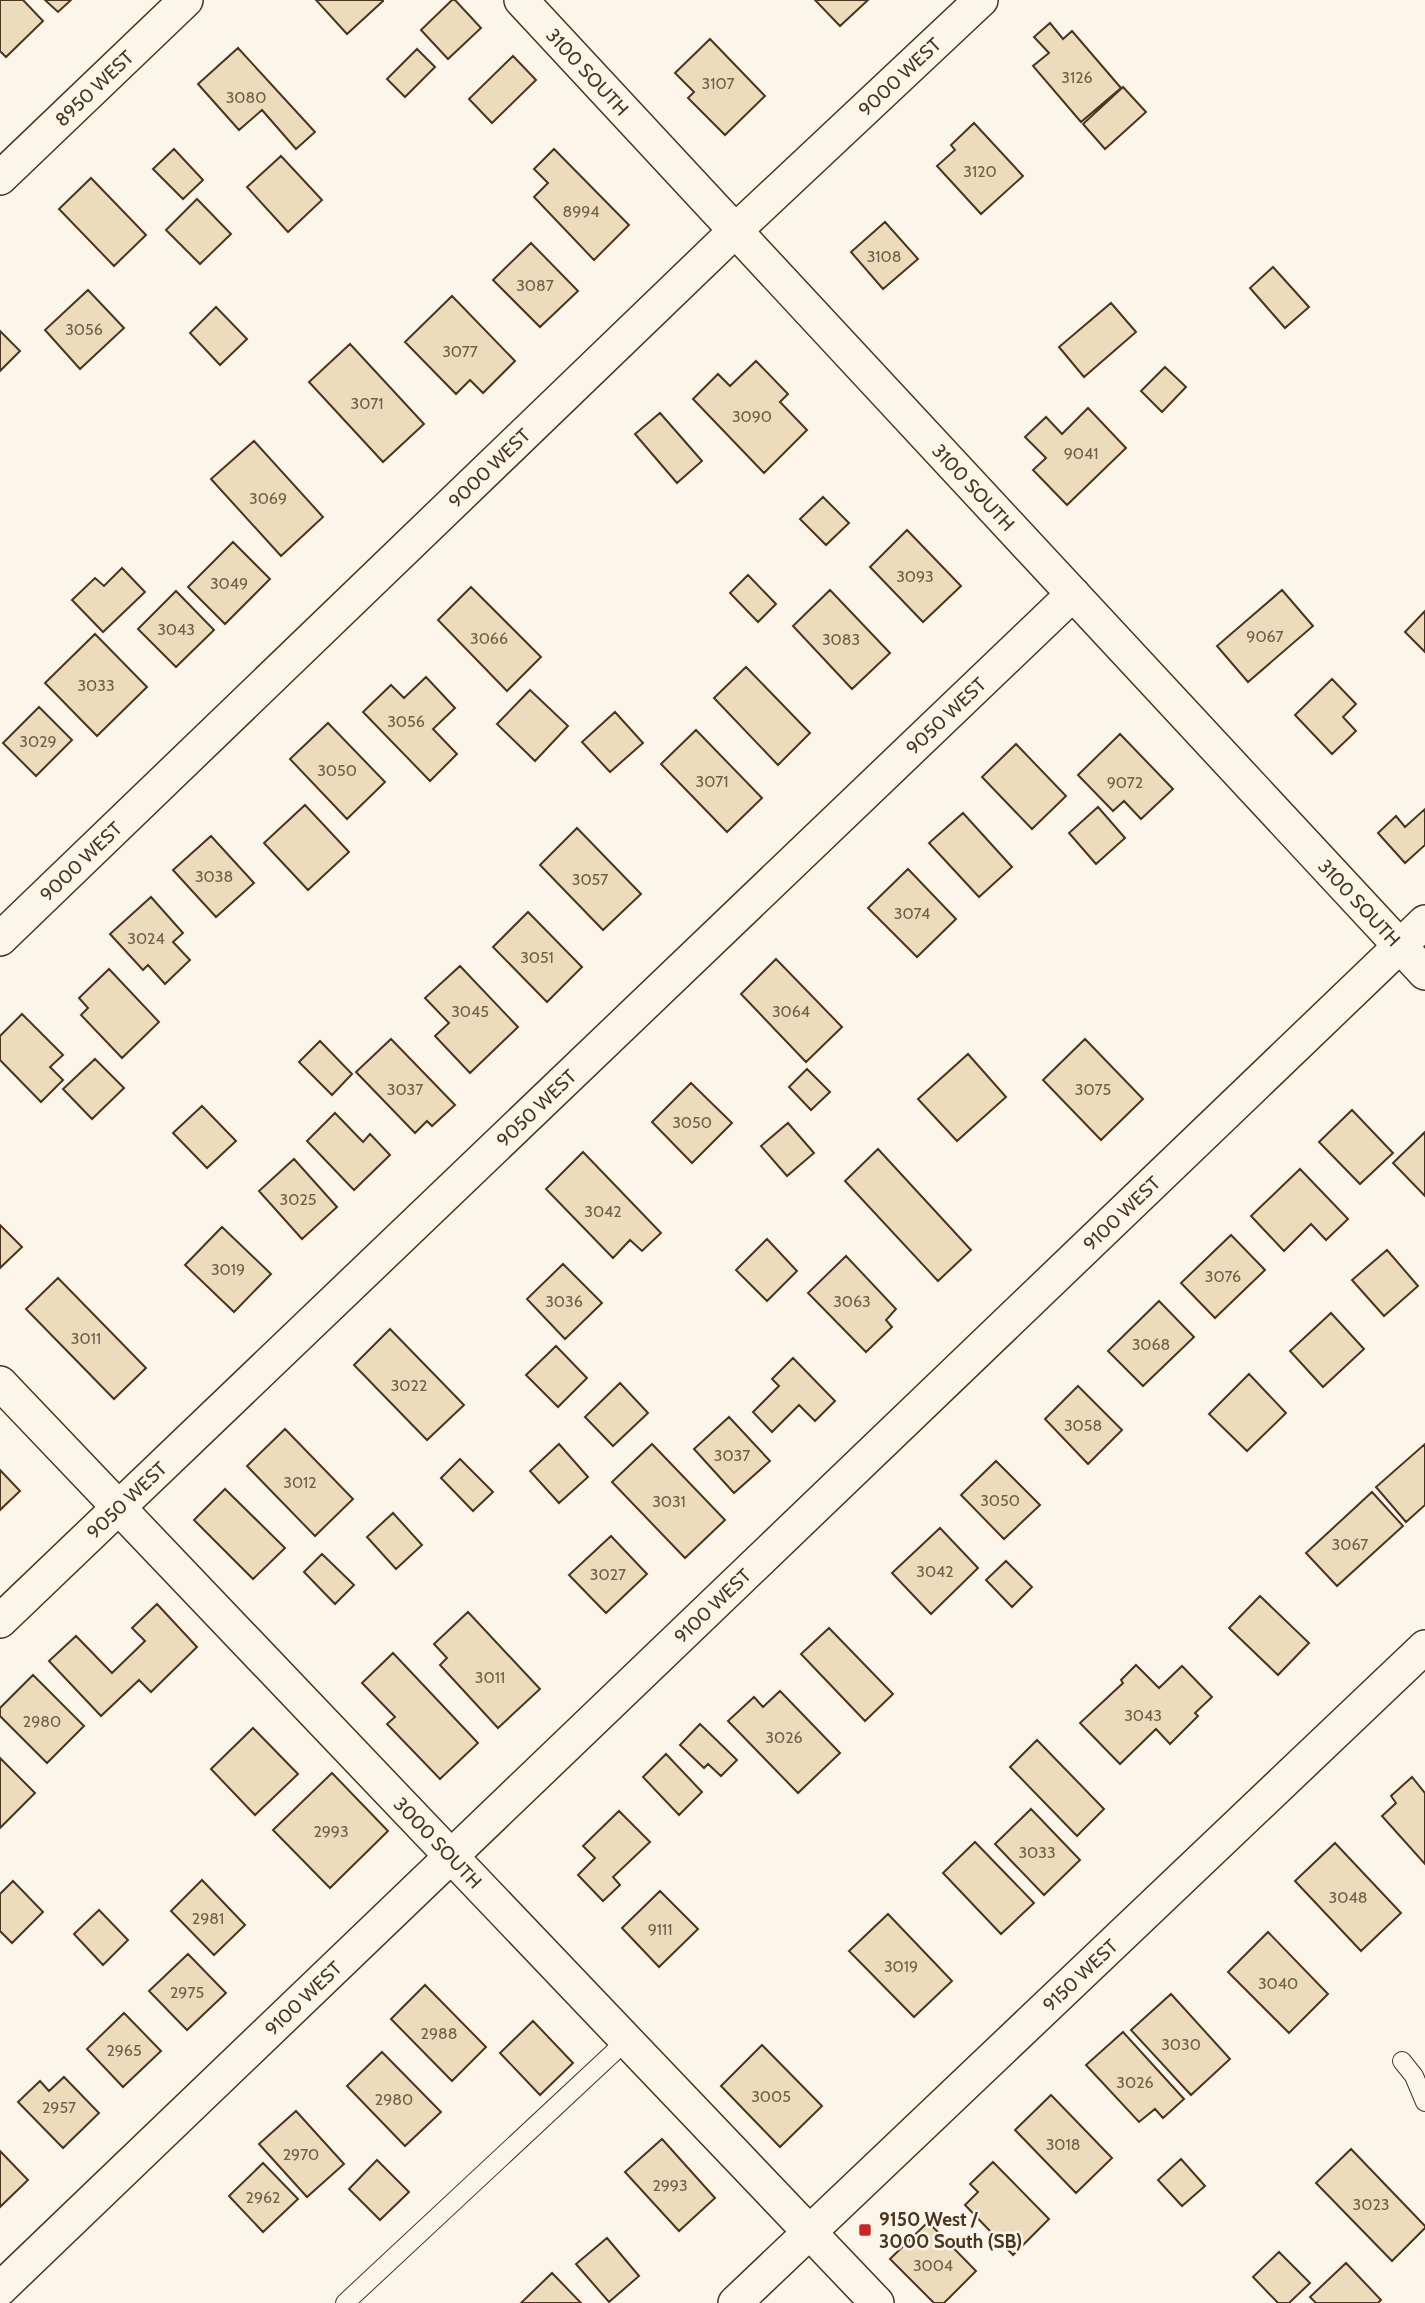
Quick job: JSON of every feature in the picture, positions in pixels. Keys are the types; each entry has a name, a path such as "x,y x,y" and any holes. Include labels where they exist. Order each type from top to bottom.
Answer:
{"street":[{"name":"8950 WEST","path":"0,178 186,0"},
{"name":"3100 SOUTH","path":"521,0 1425,973"},
{"name":"9000 WEST","path":"0,939 736,230 981,0"},
{"name":"9050 WEST","path":"0,1621 1073,594"},
{"name":"9100 WEST","path":"0,2289 1425,922"},
{"name":"3000 SOUTH","path":"0,1383 877,2303"},
{"name":"9150 WEST","path":"735,2303 1425,1647"}],"lane":[{"path":"345,2303 626,2040"},
{"path":"1402,2061 1414,2076 1425,2102"}],"building":[{"path":"0,0 23,0 43,21 6,57 0,51"},
{"path":"45,0 71,0 58,12"},
{"path":"316,0 383,0 383,1 347,34"},
{"path":"452,0 481,28 448,59 421,30"},
{"path":"815,0 868,0 840,26"},
{"path":"1050,23 1063,39 1072,31 1121,88 1081,122 1033,66 1049,53 1034,37"},
{"path":"710,39 765,96 725,135 688,98 694,92 675,73"},
{"path":"238,48 315,132 296,149 262,110 239,130 198,84"},
{"path":"417,49 435,67 405,97 387,79"},
{"path":"513,56 536,80 492,123 469,99"},
{"path":"1123,87 1146,112 1105,149 1083,124"},
{"path":"974,123 1023,176 981,214 937,166 955,150 951,145"},
{"path":"174,149 203,180 183,199 153,169"},
{"path":"554,149 629,225 594,260 534,197 548,183 534,169"},
{"path":"281,156 322,200 288,232 247,187"},
{"path":"91,178 146,235 114,266 59,209"},
{"path":"197,199 231,234 200,264 166,230"},
{"path":"885,222 918,259 883,289 851,252"},
{"path":"531,243 578,291 540,327 493,280"},
{"path":"1273,267 1309,307 1285,328 1250,288"},
{"path":"88,290 124,328 80,369 45,330"},
{"path":"452,296 515,361 483,393 470,380 456,394 405,342"},
{"path":"1111,303 1136,332 1084,377 1059,347"},
{"path":"216,307 247,339 220,365 190,333"},
{"path":"0,331 20,351 0,371"},
{"path":"350,344 424,424 383,462 309,382"},
{"path":"756,361 788,394 780,402 807,430 764,473 693,399 718,374 730,386"},
{"path":"1165,367 1186,387 1162,412 1141,391"},
{"path":"1088,408 1126,448 1067,505 1033,470 1046,458 1025,437 1046,417 1062,434"},
{"path":"660,413 702,461 677,483 635,434"},
{"path":"254,441 323,517 281,556 211,479"},
{"path":"823,497 849,523 826,545 800,519"},
{"path":"907,530 961,586 923,622 870,567"},
{"path":"233,542 270,579 225,624 188,587"},
{"path":"122,568 145,592 103,632 72,600 95,578 104,586"},
{"path":"748,575 776,604 758,622 730,593"},
{"path":"471,587 541,657 507,691 438,620"},
{"path":"830,590 890,653 852,689 793,626"},
{"path":"1282,590 1313,626 1248,682 1217,646"},
{"path":"176,591 214,630 176,667 138,629"},
{"path":"1425,611 1425,652 1405,632"},
{"path":"95,634 147,687 97,736 45,683"},
{"path":"746,667 810,733 778,765 714,698"},
{"path":"426,677 455,708 433,729 457,754 430,781 363,712 391,685 404,698"},
{"path":"1332,679 1356,704 1343,717 1356,731 1332,754 1295,715"},
{"path":"530,690 568,726 535,761 497,724"},
{"path":"39,707 72,740 36,776 3,743"},
{"path":"615,712 643,743 610,772 582,742"},
{"path":"328,723 385,782 347,819 290,759"},
{"path":"696,730 762,798 727,832 661,764"},
{"path":"1120,734 1173,789 1141,819 1124,801 1113,811 1078,775"},
{"path":"1016,744 1066,796 1032,829 982,777"},
{"path":"305,805 349,852 308,890 264,843"},
{"path":"1098,807 1125,838 1096,864 1069,833"},
{"path":"1425,809 1425,845 1405,863 1378,833 1396,816 1405,827"},
{"path":"963,813 1012,867 979,897 929,843"},
{"path":"577,828 641,894 603,930 540,865"},
{"path":"211,836 254,883 216,917 173,870"},
{"path":"908,869 956,919 917,957 868,908"},
{"path":"151,897 183,933 173,942 190,960 165,984 148,965 143,970 110,934"},
{"path":"528,912 582,967 547,1002 493,947"},
{"path":"776,959 842,1027 806,1062 741,994"},
{"path":"460,966 518,1027 470,1073 435,1036 449,1023 425,998"},
{"path":"109,969 159,1022 122,1058 81,1015 88,1008 79,998"},
{"path":"22,1014 63,1055 50,1067 63,1080 41,1102 0,1060 0,1036"},
{"path":"391,1039 455,1105 432,1126 427,1121 415,1133 356,1072"},
{"path":"1085,1039 1143,1099 1101,1140 1043,1080"},
{"path":"320,1041 352,1074 332,1095 299,1062"},
{"path":"968,1054 1006,1097 957,1141 918,1099"},
{"path":"95,1059 124,1088 92,1119 63,1089"},
{"path":"807,1069 830,1092 811,1110 789,1087"},
{"path":"691,1083 732,1123 692,1163 652,1122"},
{"path":"202,1106 236,1141 207,1168 173,1133"},
{"path":"1352,1110 1393,1153 1360,1184 1319,1142"},
{"path":"335,1113 363,1142 370,1134 390,1155 354,1190 307,1141"},
{"path":"788,1123 814,1153 787,1176 761,1146"},
{"path":"1425,1132 1425,1196 1393,1163"},
{"path":"878,1149 971,1250 938,1281 845,1181"},
{"path":"583,1152 661,1233 642,1251 630,1240 613,1258 546,1189"},
{"path":"294,1159 337,1207 302,1239 259,1191"},
{"path":"1300,1169 1348,1219 1326,1240 1311,1224 1284,1251 1251,1216"},
{"path":"0,1225 22,1247 0,1268"},
{"path":"222,1227 271,1274 234,1312 185,1265"},
{"path":"1231,1235 1265,1270 1215,1318 1181,1283"},
{"path":"767,1239 797,1271 767,1301 736,1270"},
{"path":"1387,1250 1418,1286 1384,1316 1352,1280"},
{"path":"846,1256 896,1309 886,1320 892,1327 866,1352 808,1293"},
{"path":"563,1264 602,1303 565,1339 527,1299"},
{"path":"58,1278 146,1368 114,1399 26,1309"},
{"path":"1159,1301 1194,1337 1143,1386 1108,1351"},
{"path":"1331,1313 1364,1349 1323,1387 1290,1351"},
{"path":"390,1329 464,1405 427,1440 354,1365"},
{"path":"556,1346 587,1378 558,1407 526,1375"},
{"path":"793,1358 835,1401 815,1421 799,1405 772,1432 753,1412 779,1386 772,1379"},
{"path":"1249,1374 1286,1413 1247,1451 1209,1414"},
{"path":"620,1383 648,1413 613,1446 585,1417"},
{"path":"1078,1386 1122,1430 1088,1464 1045,1419"},
{"path":"729,1417 770,1461 734,1493 694,1449"},
{"path":"285,1429 353,1499 315,1536 247,1466"},
{"path":"559,1444 588,1477 559,1503 530,1471"},
{"path":"652,1444 725,1520 685,1558 612,1482"},
{"path":"1425,1444 1425,1505 1406,1522 1376,1487"},
{"path":"460,1459 493,1492 473,1511 441,1478"},
{"path":"996,1461 1040,1505 1004,1539 961,1495"},
{"path":"0,1470 20,1491 0,1510"},
{"path":"225,1489 285,1548 253,1579 194,1520"},
{"path":"1372,1492 1403,1526 1337,1586 1306,1553"},
{"path":"393,1513 422,1545 396,1569 367,1537"},
{"path":"940,1528 978,1568 931,1614 892,1573"},
{"path":"611,1536 647,1574 606,1613 569,1575"},
{"path":"322,1554 354,1585 335,1604 304,1572"},
{"path":"1006,1561 1032,1587 1012,1607 986,1580"},
{"path":"1260,1596 1309,1643 1278,1675 1229,1628"},
{"path":"157,1604 197,1647 151,1692 139,1680 101,1716 49,1661 76,1636 112,1673 145,1641 132,1628"},
{"path":"468,1612 540,1689 498,1728 440,1665 447,1658 434,1644"},
{"path":"829,1628 893,1694 865,1721 801,1654"},
{"path":"393,1653 478,1743 440,1779 387,1724 395,1717 362,1683"},
{"path":"1136,1665 1159,1688 1182,1666 1212,1697 1195,1713 1198,1716 1170,1744 1156,1729 1120,1764 1080,1723 1123,1683 1121,1680"},
{"path":"33,1675 84,1726 47,1763 0,1716 0,1708"},
{"path":"780,1691 840,1753 798,1793 728,1721 754,1697 763,1707"},
{"path":"700,1724 737,1760 721,1776 708,1764 704,1768 680,1745"},
{"path":"253,1728 298,1774 255,1815 211,1769"},
{"path":"1037,1740 1104,1809 1077,1836 1010,1767"},
{"path":"666,1754 702,1792 679,1815 643,1777"},
{"path":"0,1758 35,1793 0,1828"},
{"path":"332,1773 388,1831 330,1888 273,1830"},
{"path":"1412,1777 1425,1793 1425,1864 1382,1816 1396,1803 1391,1796"},
{"path":"1031,1809 1080,1860 1044,1895 995,1844"},
{"path":"619,1811 650,1842 613,1877 620,1885 603,1901 578,1875 595,1858 583,1846"},
{"path":"975,1842 1034,1903 1001,1934 943,1873"},
{"path":"1335,1843 1401,1913 1361,1951 1295,1881"},
{"path":"202,1880 245,1925 214,1955 171,1911"},
{"path":"13,1881 43,1912 12,1943 0,1931 0,1894"},
{"path":"660,1891 698,1929 659,1967 622,1928"},
{"path":"99,1910 128,1940 103,1965 74,1934"},
{"path":"888,1914 952,1981 914,2017 849,1951"},
{"path":"1268,1932 1328,1994 1289,2033 1228,1972"},
{"path":"188,1954 226,1993 187,2030 149,1991"},
{"path":"425,1985 486,2047 452,2081 391,2019"},
{"path":"1171,1994 1230,2059 1191,2095 1131,2030"},
{"path":"124,2013 161,2051 123,2087 87,2049"},
{"path":"533,2021 573,2063 540,2095 500,2053"},
{"path":"1123,2032 1184,2099 1163,2118 1155,2109 1139,2122 1086,2065"},
{"path":"762,2045 822,2106 780,2147 721,2086"},
{"path":"382,2052 441,2112 405,2146 347,2086"},
{"path":"64,2077 99,2113 63,2148 18,2102 40,2081 49,2091"},
{"path":"1051,2095 1112,2158 1076,2193 1015,2130"},
{"path":"296,2111 344,2164 307,2197 259,2144"},
{"path":"662,2139 715,2198 679,2231 625,2172"},
{"path":"1351,2149 1425,2226 1392,2261 1316,2183"},
{"path":"0,2151 28,2180 0,2207"},
{"path":"1181,2159 1205,2186 1182,2206 1158,2180"},
{"path":"377,2160 409,2192 380,2220 349,2189"},
{"path":"993,2162 1049,2219 1013,2255 965,2205 978,2192 970,2184"},
{"path":"263,2163 298,2199 263,2232 229,2196"},
{"path":"928,2222 976,2271 944,2303 934,2303 890,2259"},
{"path":"607,2238 639,2276 609,2302 576,2264"},
{"path":"1279,2252 1310,2283 1289,2303 1278,2303 1253,2277"},
{"path":"1346,2263 1381,2300 1378,2303 1316,2303 1310,2297"},
{"path":"552,2273 581,2303 521,2303"}],"place":[{"name":"9150 West / 3000 South (SB)","path":"865,2230"}]}
